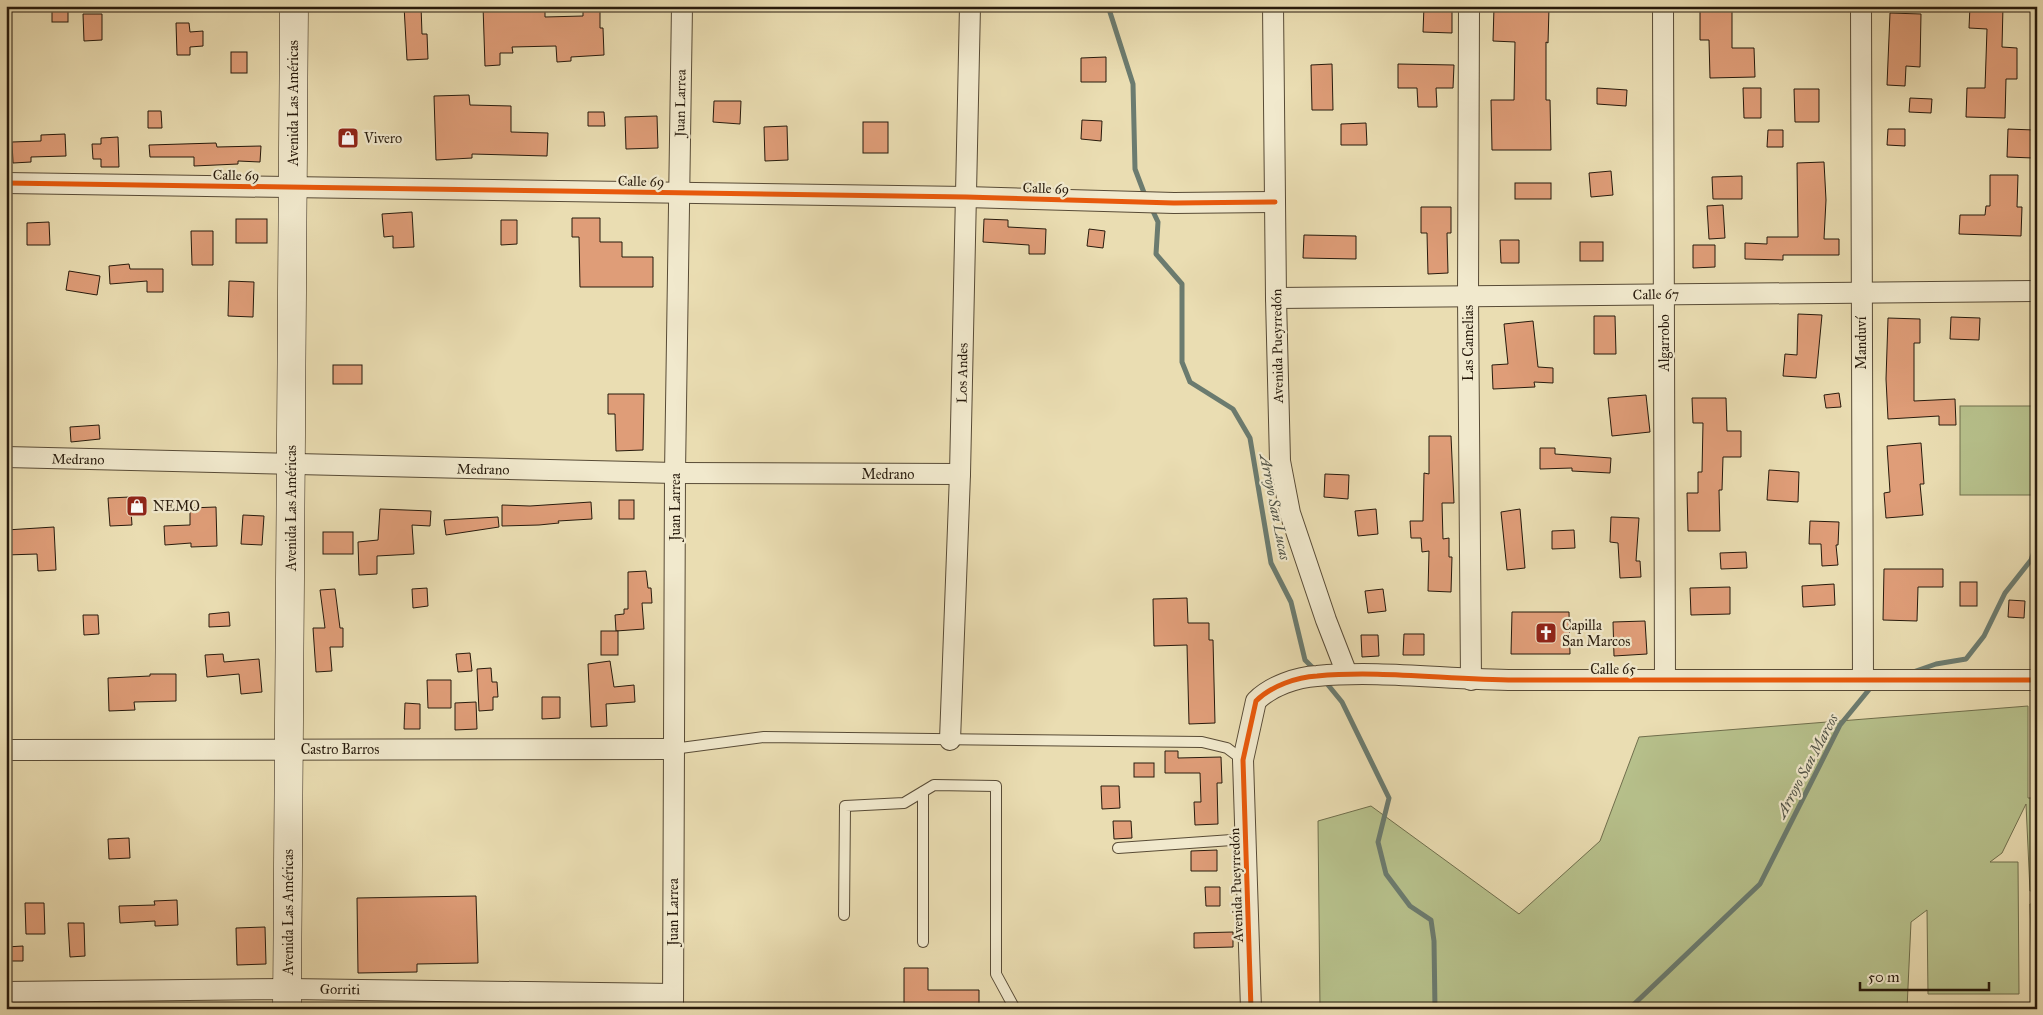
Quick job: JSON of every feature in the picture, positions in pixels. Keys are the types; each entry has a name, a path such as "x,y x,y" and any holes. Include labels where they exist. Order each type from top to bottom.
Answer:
{"main road":[{"name":"Avenida Las Américas","path":"287,999 294,6"}],"street":[{"name":"Juan Larrea","path":"673,1001 675,473 682,6"},
{"name":"Los Andes","path":"950,740 960,474 970,6"},
{"name":"Avenida Pueyrredón","path":"1273,6 1276,298 1282,470 1290,513 1347,674"},
{"name":"Las Camelias","path":"1469,6 1468,296 1471,680"},
{"name":"Algarrobo","path":"1663,6 1665,680"},
{"name":"Manduví","path":"1860,6 1863,680"},
{"name":"Calle 69","path":"6,183 678,192 1150,202 1275,202"},
{"name":"Calle 67","path":"1276,298 2037,291"},
{"name":"Medrano","path":"6,457 675,473 960,474"},
{"name":"Calle 65","path":"1244,760 1256,701 1264,694 1281,685 1315,676 1347,674 1471,680 2037,680"},
{"name":"Castro Barros","path":"6,750 673,749"},
{"name":"Avenida Pueyrredón","path":"1244,760 1251,1009"},
{"name":"Gorriti","path":"6,992 287,999 673,1001"}],"lane":[{"path":"673,749 764,737 1202,742 1227,748 1244,760"},
{"path":"844,915 845,806 904,803 934,785 996,786 996,974 1015,1009"},
{"path":"923,792 923,942"},
{"path":"1118,848 1246,838"}],"green space":[{"path":"1960,406 2037,406 2037,495 1960,495"},
{"path":"2028,706 2028,798 2037,798 2037,890 2030,891 2026,804 2002,853 1990,862 2018,862 2019,994 1928,994 1927,910 1911,922 1907,1009 1320,1009 1318,821 1371,806 1519,914 1600,841 1639,737"},
{"path":"2037,903 2037,996 2033,996 2030,904"}],"building":[{"path":"52,6 68,6 68,22 52,22"},
{"path":"404,6 421,6 422,34 427,34 428,59 407,60"},
{"path":"483,6 545,6 545,17 583,16 583,6 600,6 600,28 603,28 604,55 571,57 571,61 557,62 556,46 512,47 513,53 500,53 500,65 485,66"},
{"path":"1424,6 1452,6 1452,33 1423,32"},
{"path":"1970,6 2003,6 2002,47 2017,48 2017,79 2006,79 2005,118 1966,117 1967,88 1985,88 1987,29 1969,28"},
{"path":"1494,7 1549,8 1548,43 1546,42 1546,100 1550,100 1551,150 1492,150 1491,100 1514,100 1515,42 1493,41"},
{"path":"1700,8 1732,8 1732,48 1754,48 1755,77 1710,78 1709,40 1700,40"},
{"path":"1890,13 1921,14 1920,67 1906,66 1905,86 1887,85"},
{"path":"83,14 102,14 102,40 84,41"},
{"path":"176,23 189,23 190,32 203,31 203,46 190,47 190,55 177,55"},
{"path":"231,52 247,52 247,73 231,73"},
{"path":"1106,57 1106,82 1081,82 1081,58"},
{"path":"1332,64 1333,110 1312,110 1311,65"},
{"path":"1398,64 1454,65 1453,88 1436,88 1437,107 1418,107 1417,88 1398,88"},
{"path":"1597,88 1627,90 1626,106 1597,104"},
{"path":"1743,88 1761,88 1761,118 1744,118"},
{"path":"1794,89 1819,89 1819,122 1795,122"},
{"path":"469,95 470,105 511,106 511,132 548,133 547,156 472,154 472,158 436,160 434,96"},
{"path":"1910,98 1932,99 1931,113 1909,112"},
{"path":"714,101 741,101 740,124 713,122"},
{"path":"148,111 161,111 162,128 148,128"},
{"path":"588,112 604,112 605,126 588,126"},
{"path":"657,116 658,148 626,149 625,117"},
{"path":"1082,120 1102,121 1101,141 1081,139"},
{"path":"863,122 888,122 888,153 863,153"},
{"path":"1366,123 1367,145 1341,145 1341,124"},
{"path":"787,126 788,160 765,161 764,127"},
{"path":"1888,129 1905,129 1905,146 1887,145"},
{"path":"2008,129 2034,130 2033,158 2007,157"},
{"path":"1768,130 1783,130 1783,147 1767,147"},
{"path":"65,134 66,156 31,157 31,162 13,163 12,142 41,141 41,135"},
{"path":"118,137 119,167 101,167 101,159 93,159 92,144 101,144 101,138"},
{"path":"216,143 217,147 261,146 260,162 238,161 238,164 194,166 194,157 150,157 149,145"},
{"path":"1824,162 1826,200 1824,239 1839,239 1839,255 1783,255 1783,260 1745,259 1745,243 1767,244 1767,237 1798,237 1797,163"},
{"path":"1611,171 1613,195 1591,197 1589,173"},
{"path":"1990,175 2018,175 2017,207 2022,207 2021,236 1959,234 1960,215 1985,215 1986,206 1990,206"},
{"path":"1742,176 1742,199 1713,199 1712,177"},
{"path":"1515,183 1551,183 1551,199 1515,199"},
{"path":"1723,205 1725,238 1709,239 1707,206"},
{"path":"1421,207 1451,207 1451,233 1447,233 1448,273 1428,274 1427,233 1421,233"},
{"path":"412,212 414,247 393,248 393,236 384,237 382,214"},
{"path":"572,218 600,218 600,242 622,242 622,257 653,257 653,287 580,287 579,237 572,237"},
{"path":"236,219 267,219 267,243 236,243"},
{"path":"984,219 1008,220 1008,227 1046,229 1045,254 1029,254 1029,245 983,242"},
{"path":"501,220 517,220 517,244 501,245"},
{"path":"49,222 50,245 27,245 27,223"},
{"path":"1089,229 1105,231 1103,248 1087,246"},
{"path":"191,231 213,231 213,265 192,265"},
{"path":"1304,235 1356,236 1356,259 1303,258"},
{"path":"1500,240 1519,240 1519,263 1501,263"},
{"path":"1580,242 1603,242 1603,261 1580,261"},
{"path":"1693,245 1715,245 1715,267 1693,268"},
{"path":"129,264 130,269 163,269 163,292 147,292 147,281 110,284 109,266"},
{"path":"69,271 100,276 97,295 66,290"},
{"path":"229,281 254,282 253,317 228,316"},
{"path":"1798,314 1822,315 1816,378 1783,376 1785,354 1797,355"},
{"path":"1594,316 1615,316 1616,354 1594,354"},
{"path":"1951,317 1980,318 1979,340 1950,339"},
{"path":"1888,318 1920,319 1920,343 1914,343 1914,401 1955,399 1956,425 1939,425 1939,416 1888,419 1886,379"},
{"path":"1533,321 1538,367 1553,368 1553,383 1534,382 1535,387 1493,389 1492,365 1508,364 1504,324"},
{"path":"333,365 362,365 362,384 333,384"},
{"path":"1839,393 1841,407 1826,408 1824,395"},
{"path":"608,394 644,394 643,450 616,451 615,414 608,414"},
{"path":"1646,395 1650,432 1612,436 1608,398"},
{"path":"1692,398 1726,398 1727,431 1741,431 1741,457 1723,457 1722,490 1719,490 1720,531 1688,531 1687,493 1698,493 1698,472 1702,472 1703,423 1693,423"},
{"path":"99,425 100,439 71,442 70,427"},
{"path":"1429,436 1451,436 1454,503 1442,503 1443,539 1449,538 1449,557 1452,557 1451,592 1428,591 1429,551 1422,552 1421,538 1411,538 1410,521 1423,521 1424,473 1429,474"},
{"path":"1921,443 1924,484 1920,484 1923,515 1886,518 1884,493 1890,492 1887,446"},
{"path":"1540,448 1555,448 1555,454 1611,458 1610,473 1572,471 1572,468 1540,469"},
{"path":"1769,470 1799,472 1798,502 1767,500"},
{"path":"1325,474 1349,475 1348,499 1324,497"},
{"path":"130,497 132,525 110,526 108,498"},
{"path":"619,500 634,500 634,519 619,519"},
{"path":"591,502 592,519 558,521 559,523 539,525 502,526 502,505 530,506"},
{"path":"216,507 217,546 191,547 191,543 165,545 164,526 190,525 190,508"},
{"path":"380,509 431,511 430,526 412,525 414,554 377,556 377,574 359,575 358,542 378,540"},
{"path":"1376,509 1378,534 1358,536 1355,511"},
{"path":"1520,509 1525,568 1507,570 1501,512"},
{"path":"243,515 264,516 262,545 241,544"},
{"path":"498,517 499,527 446,535 444,520"},
{"path":"1611,517 1639,518 1636,561 1640,561 1641,577 1620,578 1618,543 1610,542"},
{"path":"1810,521 1839,522 1838,545 1836,545 1838,565 1822,566 1821,544 1809,544"},
{"path":"54,527 56,570 38,571 37,554 6,555 6,530"},
{"path":"1574,530 1575,548 1552,549 1552,531"},
{"path":"323,532 353,532 353,554 323,554"},
{"path":"1746,552 1747,568 1721,569 1720,553"},
{"path":"1884,569 1943,569 1943,587 1918,587 1917,621 1883,620"},
{"path":"646,571 648,588 651,588 652,603 642,603 644,629 616,631 615,615 624,614 624,609 628,609 628,572"},
{"path":"1960,582 1977,582 1977,606 1960,606"},
{"path":"1834,584 1835,605 1803,607 1802,586"},
{"path":"1730,587 1730,614 1691,615 1690,588"},
{"path":"427,588 428,606 413,608 412,589"},
{"path":"335,589 340,628 343,628 343,647 330,647 332,671 316,672 313,628 325,628 320,590"},
{"path":"1383,589 1386,611 1368,613 1365,591"},
{"path":"1187,598 1188,623 1209,623 1209,640 1213,640 1215,723 1189,724 1187,645 1154,646 1153,599"},
{"path":"2009,600 2025,601 2024,618 2008,617"},
{"path":"229,612 230,626 209,627 209,614"},
{"path":"1512,612 1569,612 1570,654 1511,654"},
{"path":"83,615 98,615 99,634 84,635"},
{"path":"1645,621 1647,654 1614,656 1613,622"},
{"path":"601,631 618,631 618,655 601,655"},
{"path":"1404,634 1424,634 1424,655 1403,655"},
{"path":"1361,635 1378,635 1379,656 1362,657"},
{"path":"470,653 472,671 458,672 456,654"},
{"path":"223,654 224,662 259,659 262,692 241,694 239,674 207,677 205,655"},
{"path":"610,661 614,687 634,685 635,702 606,704 607,726 591,727 588,664"},
{"path":"491,668 492,682 497,682 498,697 493,697 493,710 479,711 477,669"},
{"path":"150,674 176,674 176,701 134,702 135,710 109,711 108,678 150,676"},
{"path":"427,680 451,680 451,708 428,708"},
{"path":"542,697 560,697 560,718 542,719"},
{"path":"476,702 477,729 455,730 455,703"},
{"path":"405,703 420,704 420,729 404,729"},
{"path":"1165,751 1178,751 1178,758 1221,757 1222,783 1217,783 1218,824 1195,825 1194,802 1201,802 1200,773 1165,773"},
{"path":"1134,763 1154,763 1154,777 1134,777"},
{"path":"1101,786 1119,786 1120,808 1102,809"},
{"path":"1113,821 1131,821 1132,838 1114,839"},
{"path":"129,838 130,858 109,859 108,839"},
{"path":"1217,850 1217,871 1191,871 1191,851"},
{"path":"1205,887 1220,887 1220,906 1206,906"},
{"path":"476,896 478,963 417,964 417,972 358,973 357,898"},
{"path":"177,900 178,925 155,926 155,921 120,923 119,906 155,905 154,901"},
{"path":"25,903 44,903 45,934 26,934"},
{"path":"68,923 84,923 85,956 70,957"},
{"path":"265,927 266,964 237,965 236,928"},
{"path":"1233,932 1233,947 1194,948 1194,933"},
{"path":"23,946 23,961 6,961 6,947"},
{"path":"904,968 928,968 928,990 979,990 979,1009 904,1009"}],"waterway":[{"name":"Arroyo San Lucas","path":"1108,6 1133,84 1135,169 1146,198"},
{"name":"Arroyo San Lucas","path":"1151,207 1158,222 1156,254 1182,284 1182,362 1190,382 1233,409 1250,438 1271,563 1291,602 1305,660 1315,670"},
{"name":"Arroyo San Marcos","path":"1913,672 1936,664 1966,659 1984,636 2005,593 2031,560 2037,543"},
{"name":"Arroyo San Lucas","path":"1324,680 1342,702 1389,798 1378,842 1386,874 1410,906 1431,920 1434,941 1435,1009"},
{"name":"Arroyo San Marcos","path":"1629,1009 1760,884 1840,725 1872,686"}],"cycle path":[{"path":"6,183 966,197 1174,203 1275,202"},
{"path":"1251,1009 1243,760 1256,701 1269,691 1285,683 1309,677 1341,674 1490,680 2037,680"}],"place":[{"name":"Vivero","path":"348,138"},
{"name":"NEMO","path":"137,506"},
{"name":"Capilla San Marcos","path":"1546,633"}]}
